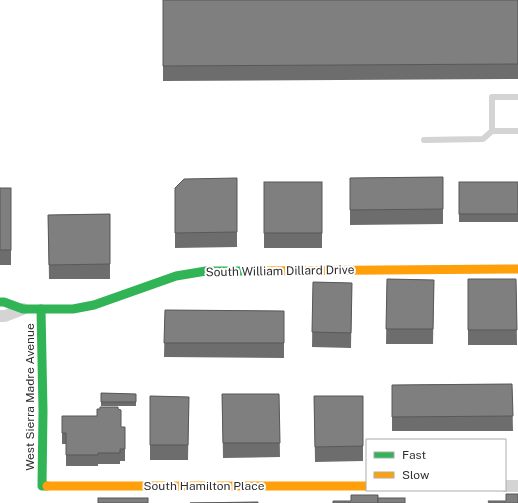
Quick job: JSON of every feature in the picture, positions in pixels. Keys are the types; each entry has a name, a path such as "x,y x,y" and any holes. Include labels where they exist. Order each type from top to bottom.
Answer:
{"street":[{"name":"South William Dillard Drive","path":"0,302 23,309 74,309 94,305 176,276 206,270 518,269"},
{"name":"South William Dillard Drive","path":"0,316 5,316 23,309"},
{"name":"West Sierra Madre Avenue","path":"41,309 43,411 42,486"},
{"name":"South Hamilton Place","path":"42,486 366,486"},
{"path":"506,486 518,486"}],"lane":[{"path":"424,140 483,140 492,131 492,97 518,97"},
{"path":"492,131 518,131"}],"building":[{"path":"163,0 518,0 518,64 163,66"},
{"path":"443,177 443,209 350,210 350,178"},
{"path":"237,178 237,232 175,233 175,188 184,179"},
{"path":"264,182 322,182 322,233 264,233"},
{"path":"459,182 518,182 518,214 459,214"},
{"path":"0,188 11,188 11,250 0,250"},
{"path":"110,214 110,264 49,265 48,215"},
{"path":"387,279 434,280 433,329 386,329"},
{"path":"468,279 516,279 517,330 468,330"},
{"path":"313,282 352,283 351,333 312,332"},
{"path":"165,310 284,311 284,343 164,343"},
{"path":"512,384 513,416 392,417 392,385"},
{"path":"101,393 136,394 136,402 101,402"},
{"path":"222,394 279,394 280,443 223,443"},
{"path":"150,396 189,397 188,445 150,445"},
{"path":"314,396 363,396 363,446 315,447"},
{"path":"100,407 118,407 118,409 121,410 121,427 125,427 125,449 120,449 120,453 66,455 66,433 62,433 62,416 97,416 97,409 100,409"},
{"path":"506,494 518,494 518,503 489,503 488,501 506,501"},
{"path":"351,495 378,495 378,503 333,503 333,501 351,501"},
{"path":"98,498 148,498 148,503 98,503"},
{"path":"378,498 405,498 405,503 378,503"},
{"path":"258,502 258,503 190,503"}],"traffic: fast":[{"path":"0,302 23,309 73,309 94,305 176,276 206,271 252,271"},
{"path":"41,309 43,411 42,486 47,486"}],"traffic: slow":[{"path":"252,271 518,269"},
{"path":"47,486 366,486"}]}
